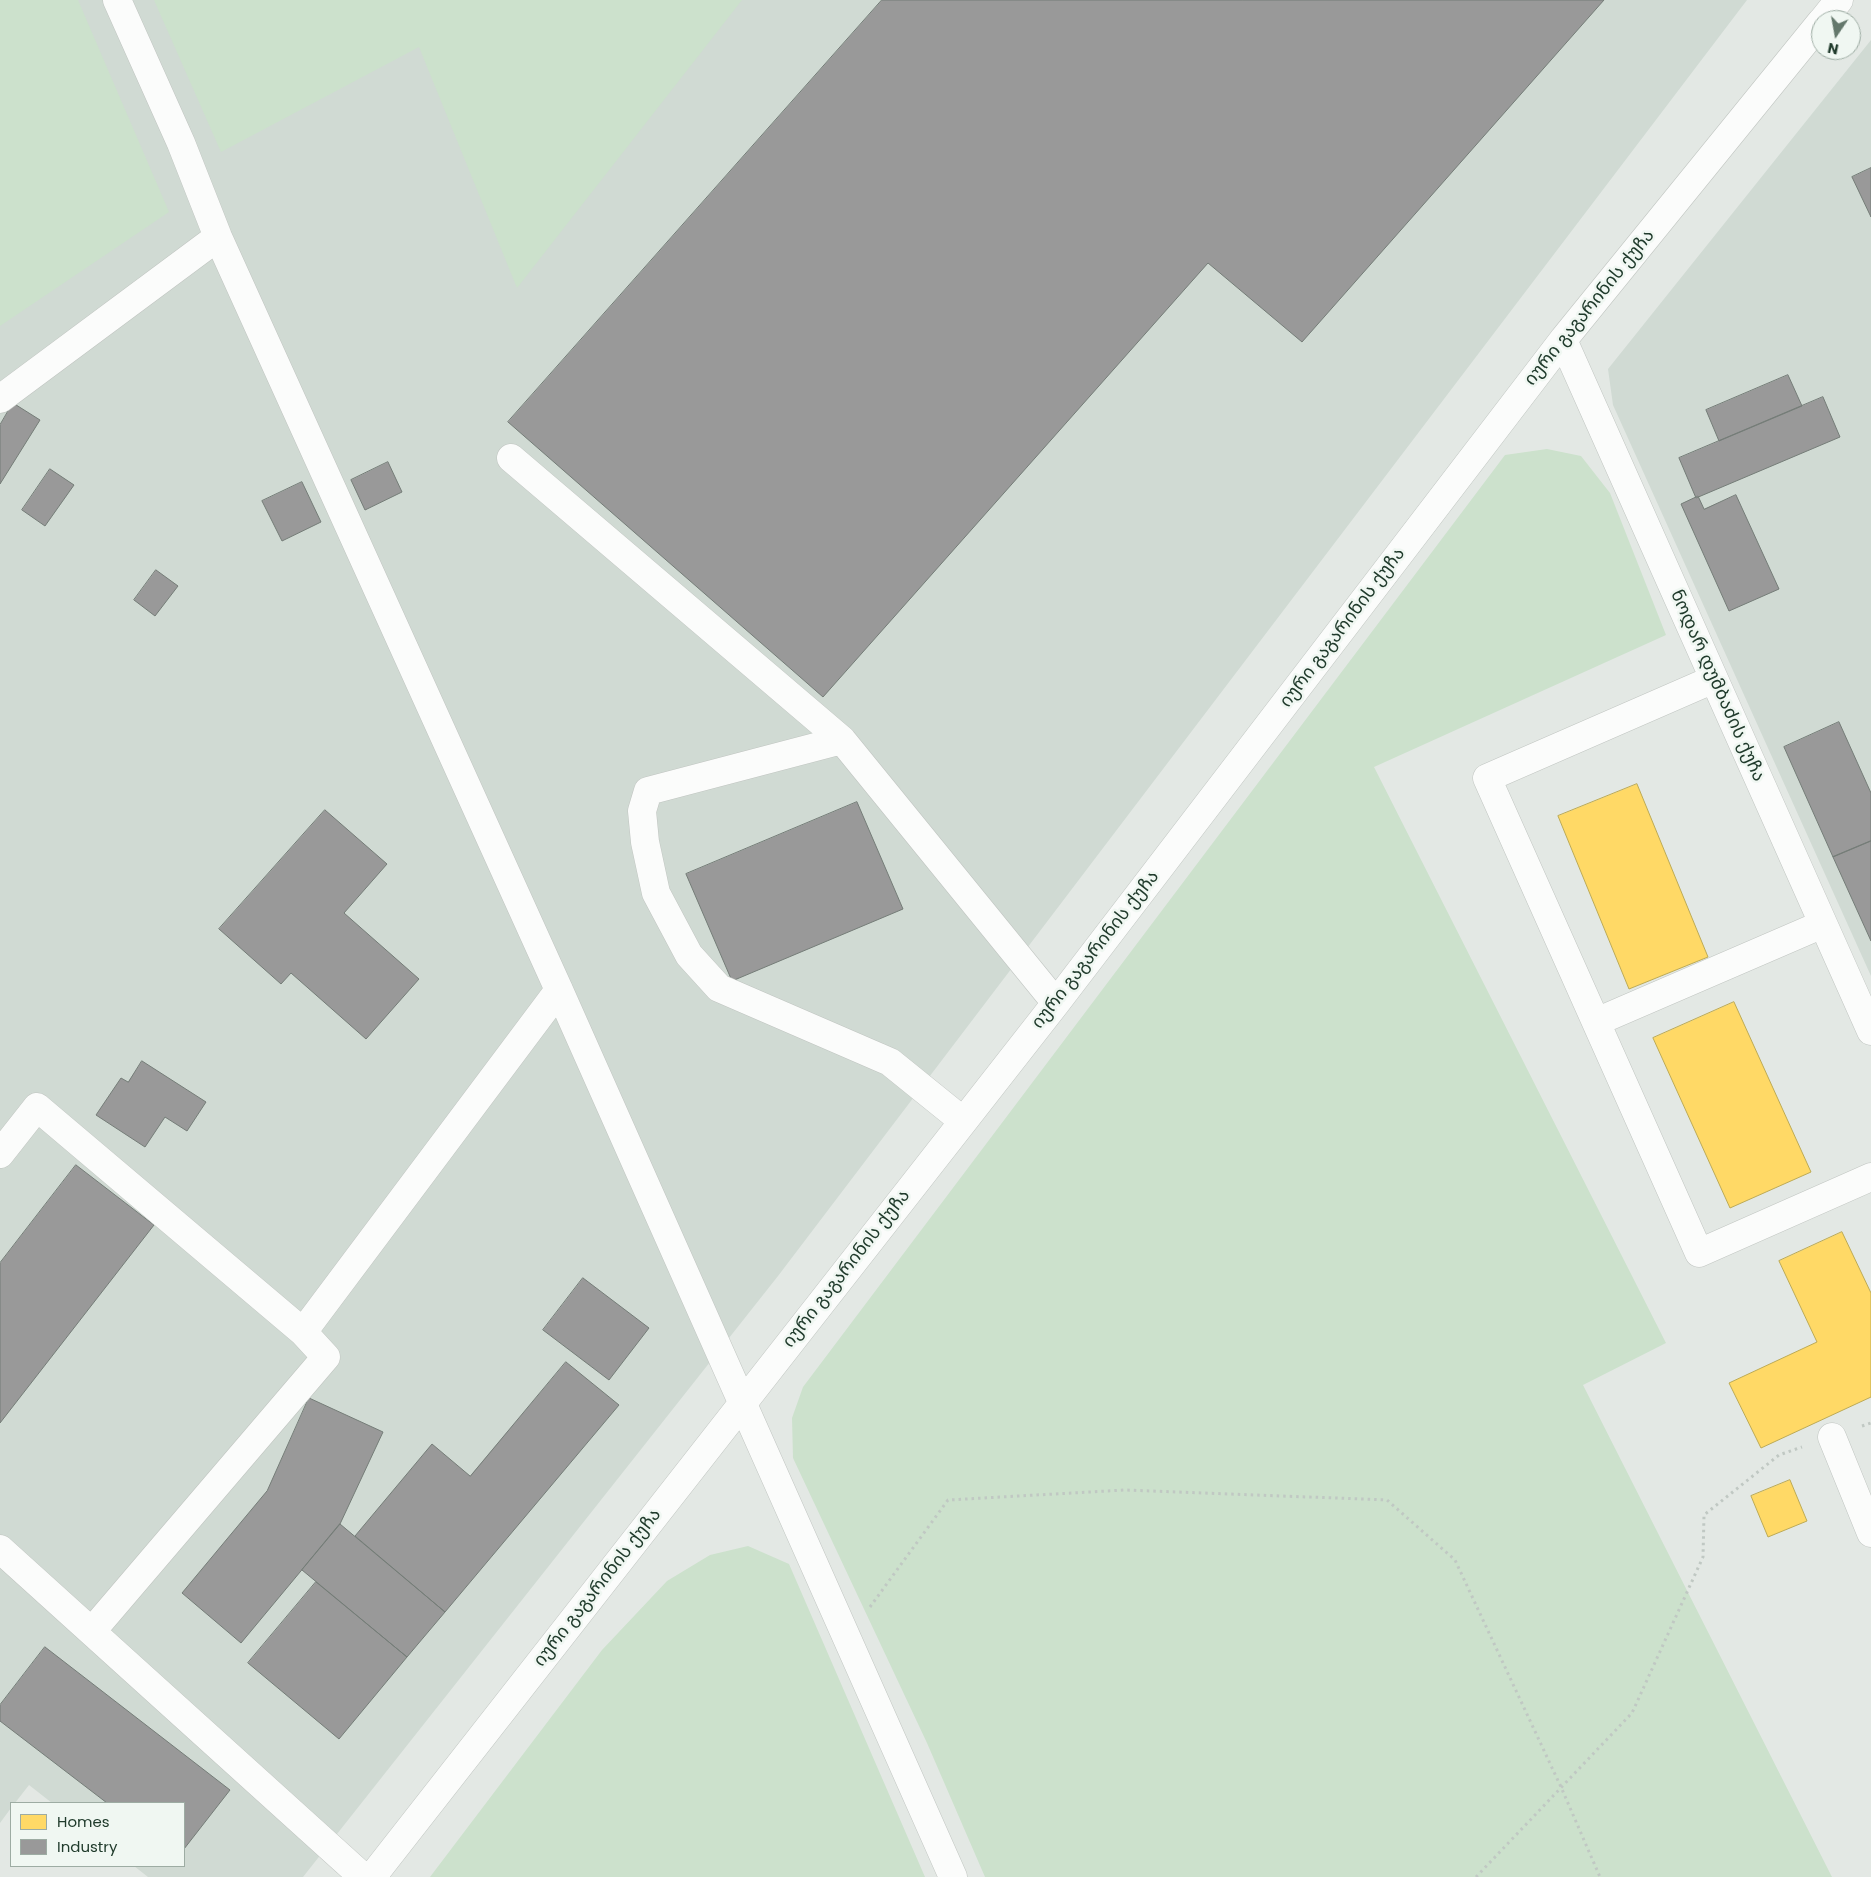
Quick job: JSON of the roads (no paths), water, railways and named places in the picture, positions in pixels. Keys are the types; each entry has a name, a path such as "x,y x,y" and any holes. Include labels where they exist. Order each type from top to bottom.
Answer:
{"street":[{"path":"117,0 181,142 218,237 559,990 953,1877"},
{"name":"იური გაგარინის ქუჩა","path":"1831,10 1839,0"},
{"name":"იური გაგარინის ქუჩა","path":"372,1877 1056,1003 1563,340 1811,35"},
{"path":"0,399 218,237"},
{"name":"ნოდარ დუმბაძის ქუჩა","path":"1563,340 1871,1032"},
{"path":"511,458 842,740 994,930 1056,1003"},
{"path":"1714,679 1487,778 1699,1253 1871,1177"},
{"path":"842,740 648,791 642,811 645,842 656,894 689,955 718,988 890,1062 963,1121"},
{"path":"1596,1022 1823,924"},
{"path":"303,1332 559,990"},
{"path":"0,1154 37,1107 303,1332 326,1357 92,1631"},
{"path":"1832,1437 1871,1533"},
{"path":"0,1549 363,1877"}]}
